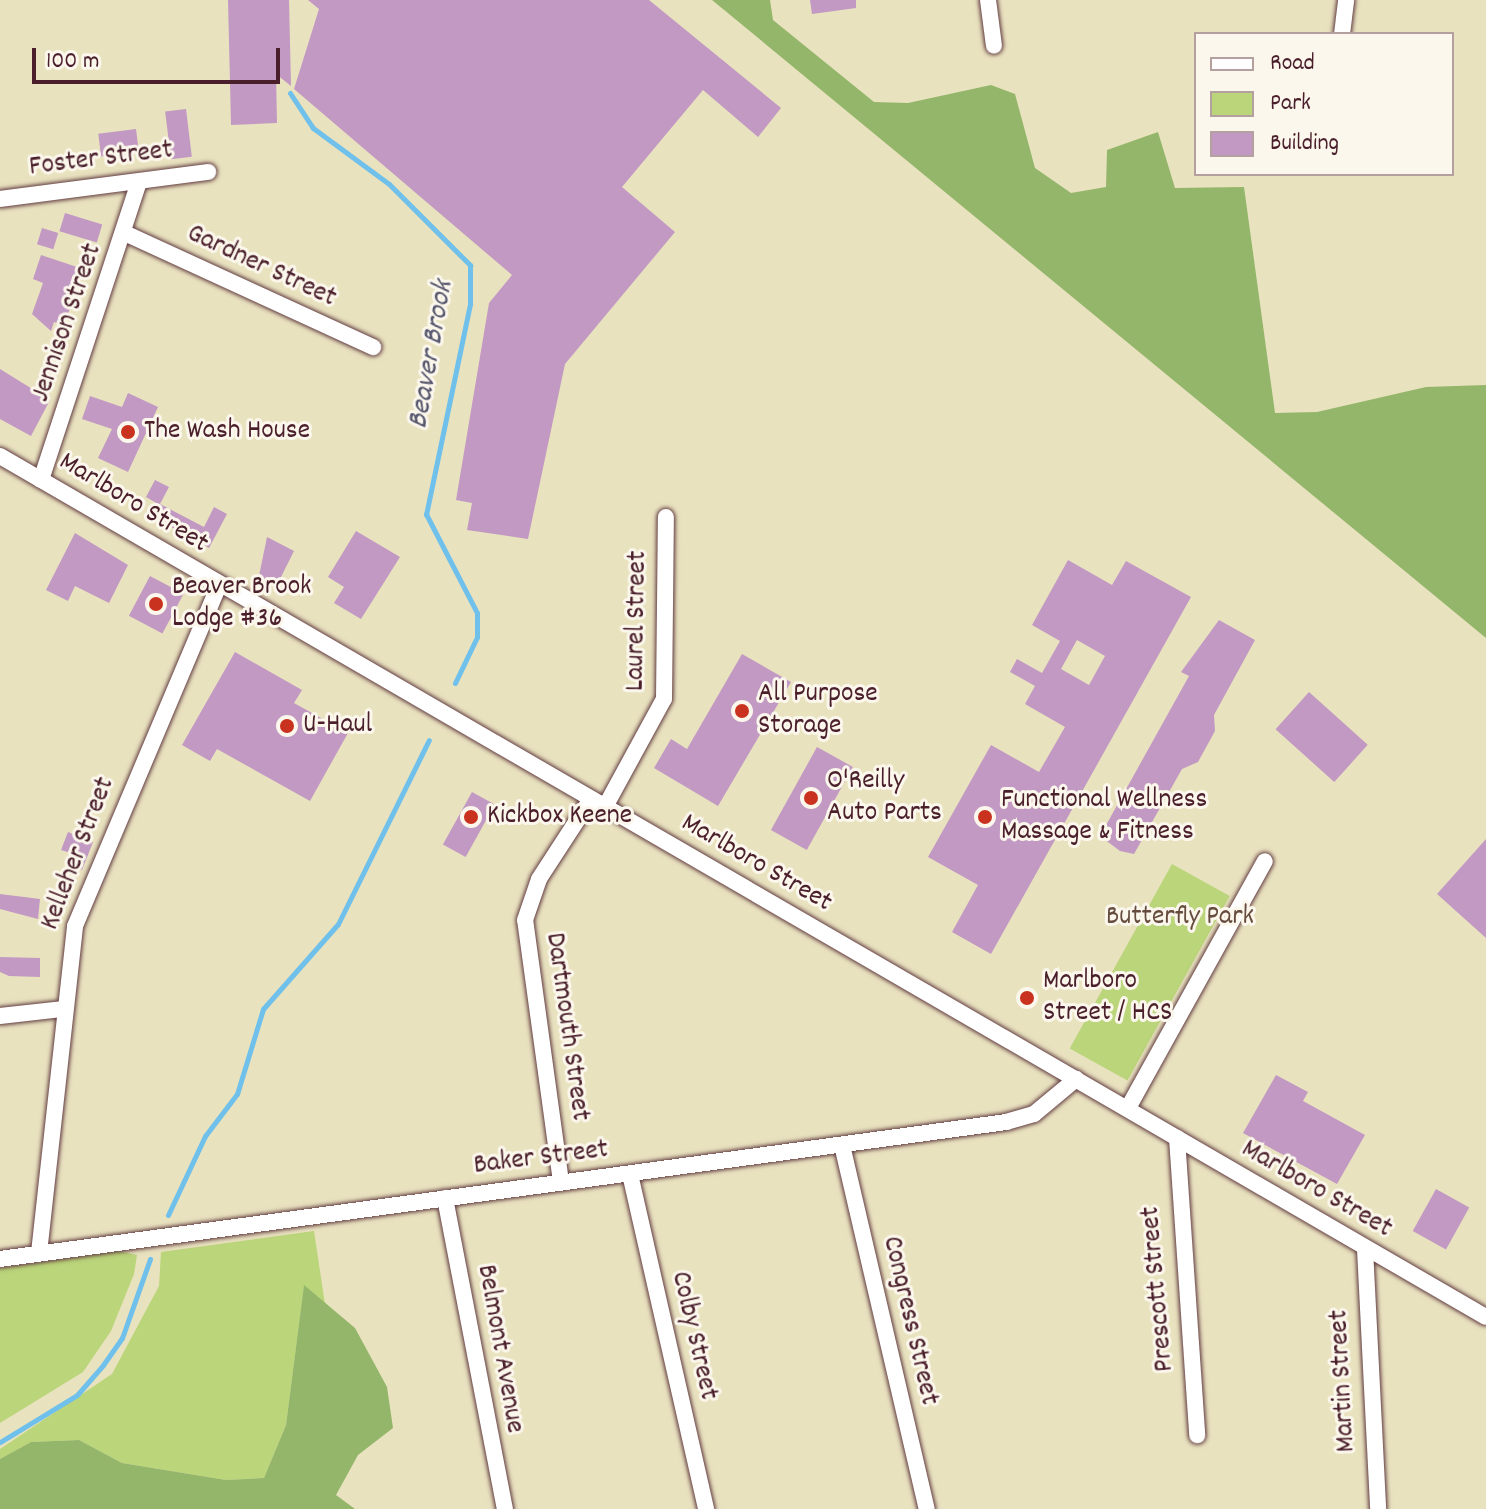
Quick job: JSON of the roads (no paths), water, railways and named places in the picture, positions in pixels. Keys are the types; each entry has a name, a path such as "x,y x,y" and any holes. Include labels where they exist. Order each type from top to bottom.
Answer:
{"street":[{"path":"988,0 994,46"},
{"path":"1342,32 1346,0"},
{"name":"Foster Street","path":"0,199 208,172"},
{"name":"Jennison Street","path":"41,480 127,234 139,182"},
{"name":"Gardner Street","path":"127,234 373,347"},
{"name":"Marlboro Street","path":"0,456 1486,1317"},
{"name":"Laurel Street","path":"598,803 664,699 666,517"},
{"name":"Kelleher Street","path":"39,1253 62,1009 75,926 219,585"},
{"name":"Dartmouth Street","path":"561,1182 525,920 539,879 598,803"},
{"path":"1128,1108 1265,861"},
{"path":"0,1016 62,1009"},
{"name":"Baker Street","path":"0,1259 1006,1122 1034,1114 1076,1079"},
{"name":"Prescott Street","path":"1177,1138 1197,1435"},
{"name":"Congress Street","path":"842,1145 927,1509"},
{"name":"Colby Street","path":"630,1174 706,1509"},
{"name":"Belmont Avenue","path":"445,1198 505,1509"},
{"name":"Martin Street","path":"1365,1249 1378,1509"}],"waterway":[{"name":"Beaver Brook","path":"290,93 313,128 389,184 470,265 470,304 426,514 477,613 477,637 455,683"},
{"name":"Beaver Brook","path":"168,1215 205,1136 237,1094 263,1009 338,924 429,740"},
{"name":"Beaver Brook","path":"0,1442 77,1395 103,1365 122,1338 150,1259"}],"place":[{"name":"The Wash House","path":"128,432"},
{"name":"Beaver Brook Lodge #36","path":"156,604"},
{"name":"All Purpose Storage","path":"742,711"},
{"name":"U-Haul","path":"287,726"},
{"name":"O'Reilly Auto Parts","path":"811,798"},
{"name":"Kickbox Keene","path":"471,817"},
{"name":"Functional Wellness Massage & Fitness","path":"985,817"},
{"name":"Marlboro Street / HCS","path":"1027,998"}],"park label":[{"name":"Butterfly Park","path":"1180,918"}]}
